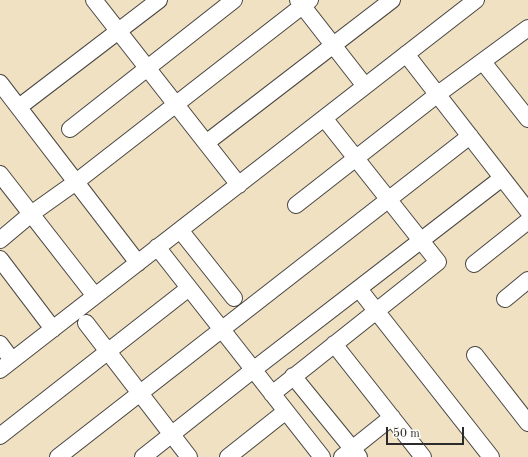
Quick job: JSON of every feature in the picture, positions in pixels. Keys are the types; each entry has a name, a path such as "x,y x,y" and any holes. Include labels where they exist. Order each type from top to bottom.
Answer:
{"street":[{"path":"94,0 175,105 239,184"},
{"path":"19,107 159,0"},
{"path":"70,129 234,0"},
{"path":"206,143 392,0"},
{"path":"0,344 6,365 476,0"},
{"path":"0,240 31,214 76,182 175,105 304,2 333,45 365,86"},
{"path":"296,205 438,94 528,28"},
{"path":"406,54 528,211"},
{"path":"483,62 523,102 528,119"},
{"path":"2,89 19,107 138,263"},
{"path":"272,394 438,262 324,118"},
{"path":"58,457 470,136"},
{"path":"0,174 95,296"},
{"path":"143,457 502,178"},
{"path":"474,264 528,221"},
{"path":"180,230 234,298"},
{"path":"157,248 286,411 318,455"},
{"path":"0,259 53,329"},
{"path":"505,299 528,280"},
{"path":"0,436 189,288"},
{"path":"359,289 491,457"},
{"path":"86,323 189,457"},
{"path":"334,344 423,457"},
{"path":"475,355 528,423"},
{"path":"293,376 351,454 392,417"},
{"path":"228,457 286,411"}]}
